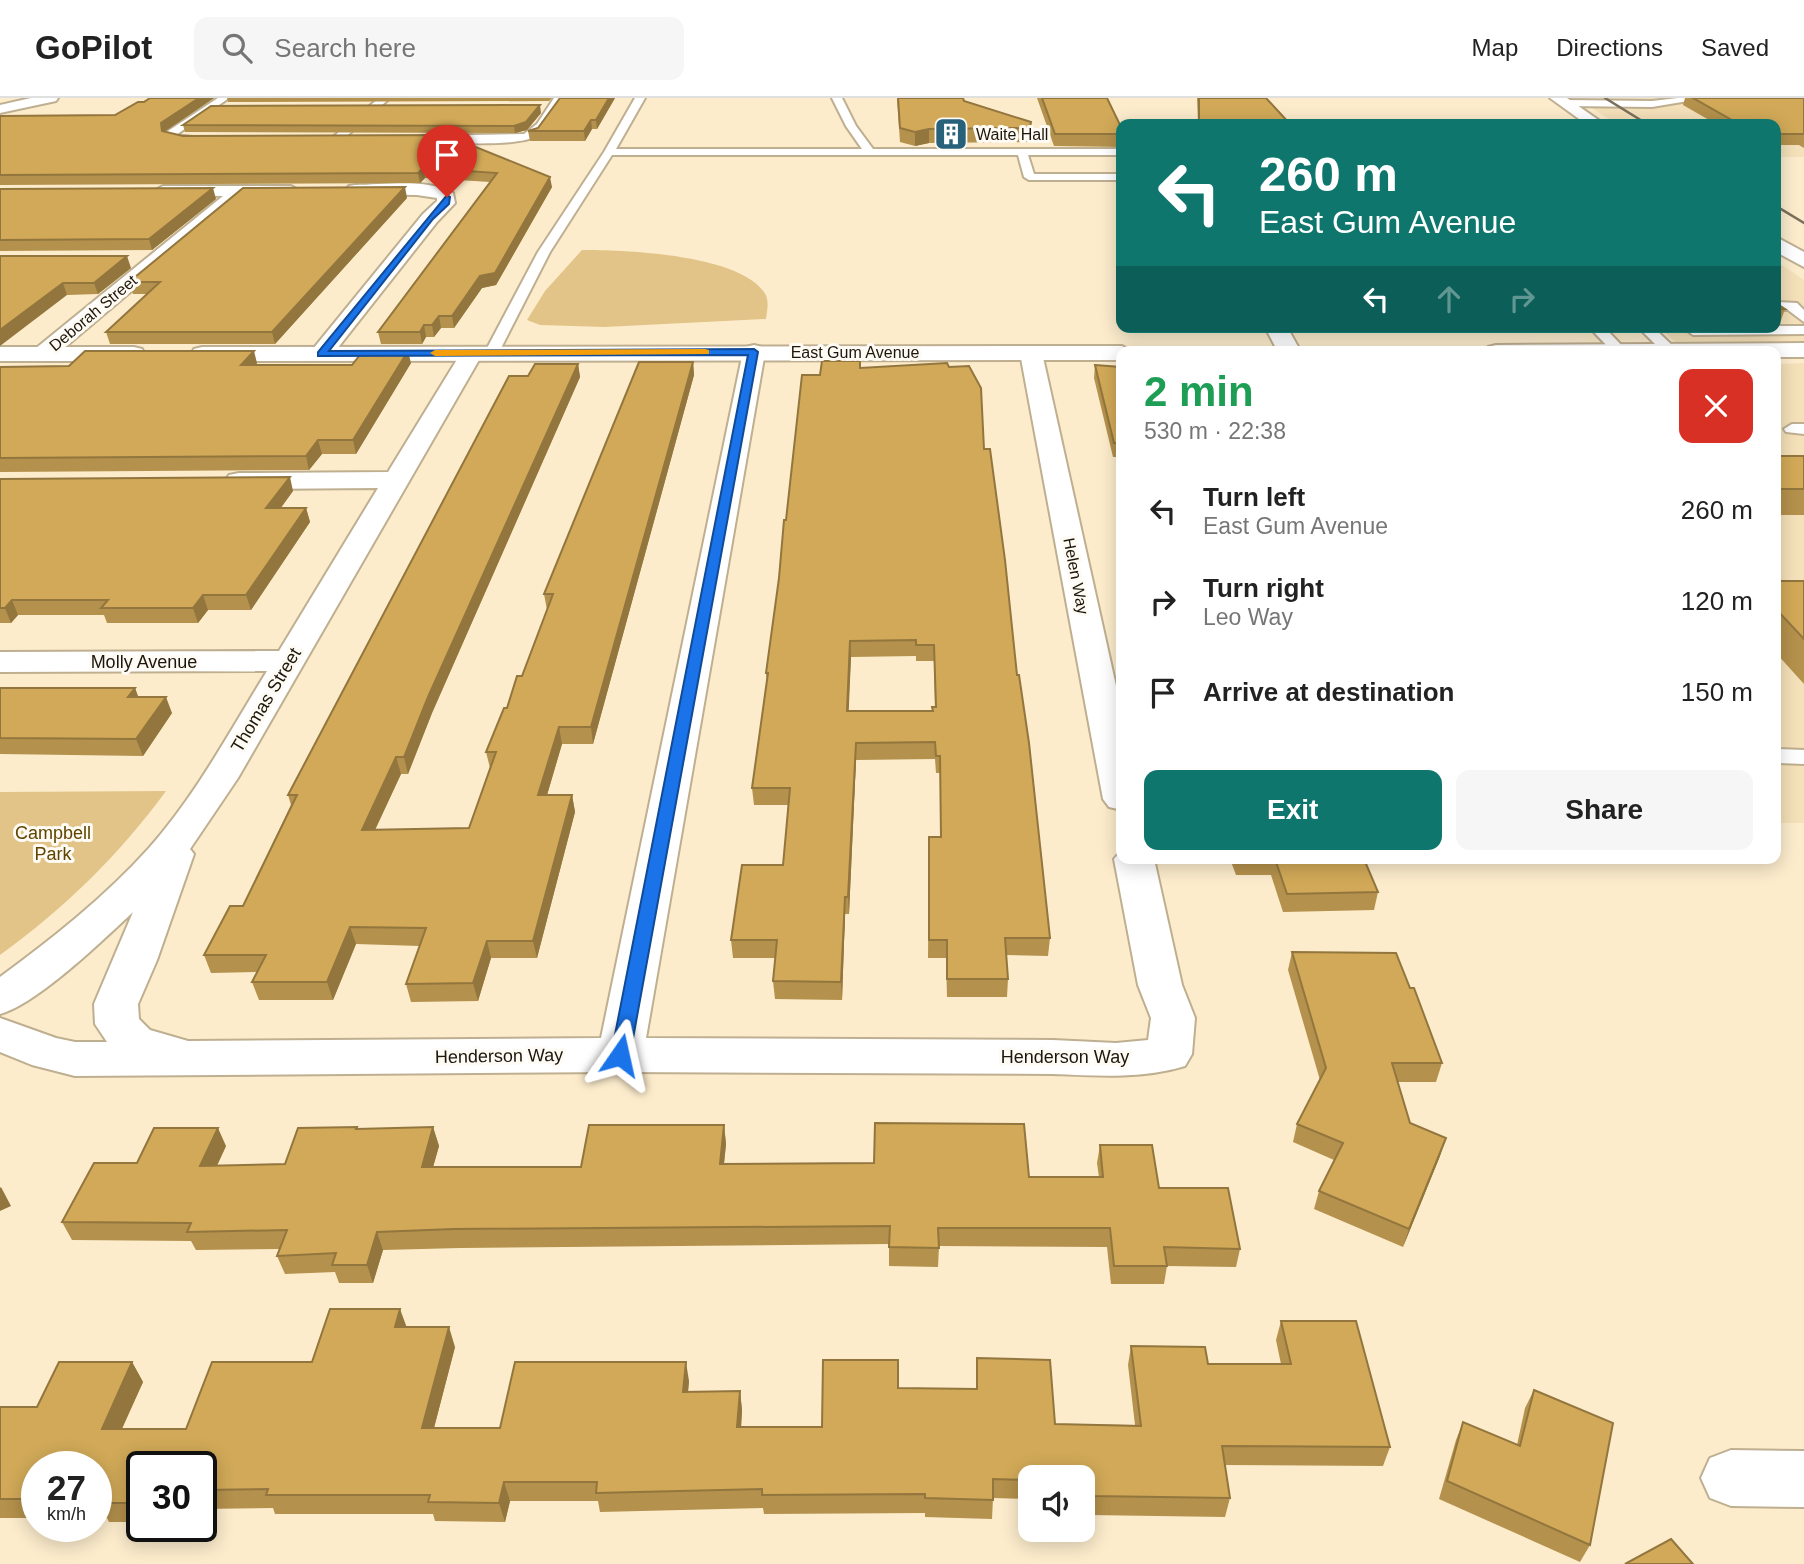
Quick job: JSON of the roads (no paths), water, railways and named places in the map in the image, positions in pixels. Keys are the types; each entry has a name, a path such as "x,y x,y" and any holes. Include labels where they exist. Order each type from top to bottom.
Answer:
{"street":[{"path":"0,109 51,98"},
{"path":"1560,101 1588,119"},
{"path":"0,116 25,121"},
{"path":"321,354 430,218 446,203 447,197 432,191 332,190"},
{"path":"143,191 306,191"},
{"name":"Deborah Street","path":"43,354 240,191"},
{"path":"132,259 158,258"},
{"path":"1781,350 1804,350"},
{"path":"620,1055 754,352"},
{"name":"Thomas Street","path":"0,999 101,918 140,881 183,831 220,778 395,480 482,353"},
{"name":"Helen Way","path":"1031,353 1116,770"},
{"name":"East Gum Avenue","path":"182,354 1116,353"},
{"path":"0,354 154,354"},
{"path":"208,481 395,480"},
{"name":"Molly Avenue","path":"0,662 289,661"},
{"path":"183,831 136,960 116,1004 117,1024 134,1042 194,1059"},
{"name":"Henderson Way","path":"0,1034 75,1059 620,1055 1054,1057 1116,1060 1169,1054 1173,1018 1160,985 1135,864"},
{"path":"1731,1479 1804,1479"}],"lane":[{"path":"482,353 640,98"},
{"path":"837,98 851,126 870,152"},
{"path":"1560,101 1664,103 1701,98"},
{"path":"207,140 175,139 169,135 210,108 224,103"},
{"path":"360,107 374,107 386,103"},
{"path":"538,107 555,103"},
{"path":"416,139 523,138 533,134 555,103"},
{"path":"1664,103 1688,112"},
{"path":"337,139 374,107"},
{"path":"324,139 351,139"},
{"path":"609,152 1116,152"},
{"path":"1022,152 1029,177 1116,177"},
{"path":"1781,296 1798,306 1804,318"},
{"path":"1781,330 1804,330"},
{"path":"1601,333 1615,346"},
{"path":"1652,333 1666,346"},
{"path":"1731,333 1746,346"},
{"path":"1781,756 1804,757"}],"railway":[{"path":"1605,98 1639,119"},
{"path":"1781,209 1804,223"}],"place":[{"name":"Waite Hall","path":"951,134"}],"park label":[{"name":"Campbell Park","path":"53,843"}]}
